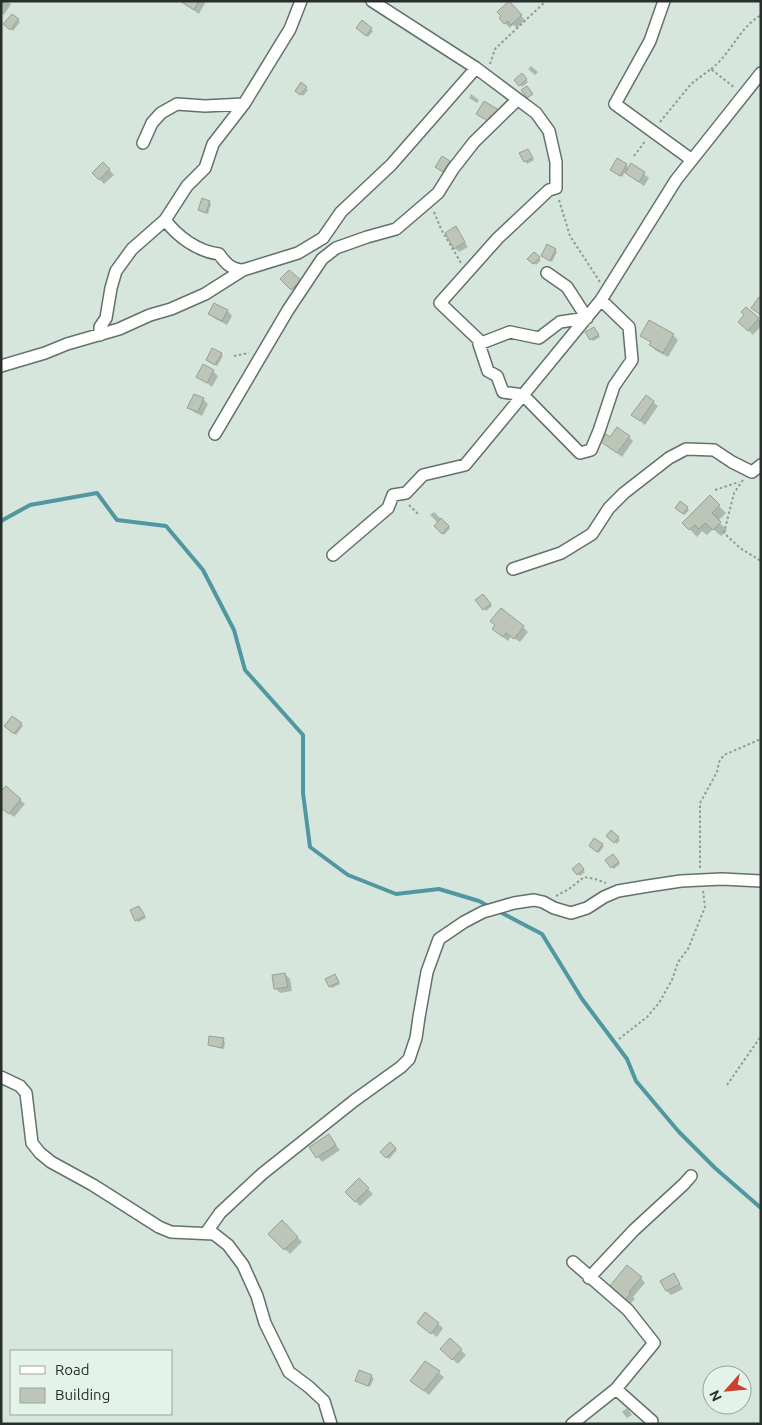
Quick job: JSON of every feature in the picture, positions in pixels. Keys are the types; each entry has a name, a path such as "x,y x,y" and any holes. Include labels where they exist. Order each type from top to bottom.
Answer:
{"street":[{"path":"100,335 100,327 106,318 116,271 132,249 165,220 187,186 205,168 213,144 244,104 290,29 301,1"},
{"path":"372,1 476,68 536,113 549,131 556,162 556,188 549,190 498,238 440,303 482,343"},
{"path":"664,1 650,41 616,104 692,160"},
{"path":"1,366 119,329 150,315 172,309 191,301 243,270 298,253 323,238 341,212 391,165 476,68"},
{"path":"333,555 388,508 393,495 406,493 423,475 465,465 604,296 671,188 707,139 761,73"},
{"path":"214,434 288,310 322,259 336,248 396,229 438,193 453,169 474,142 517,100"},
{"path":"143,143 152,124 161,113 178,104 205,106 244,104"},
{"path":"165,220 174,232 185,241 208,252 219,254 227,265 237,270 243,270"},
{"path":"547,273 567,287 587,318"},
{"path":"587,318 560,322 539,338 510,332 479,344 488,371 497,376 503,392 523,395 580,453 591,450 614,386 632,360 629,328 604,296"},
{"path":"513,569 561,553 592,534 609,508 624,493 668,458 686,449 714,450 732,462 756,469"},
{"path":"206,1233 220,1213 262,1174 355,1100 401,1067 408,1059 416,1038 428,972 439,939 464,922 483,912 514,903 534,900 571,913 587,908 618,891 682,881 722,879 761,881"},
{"path":"1,1076 20,1086 26,1093 32,1143 44,1157 93,1185 158,1228 171,1232 214,1234 228,1245 243,1265 257,1296 265,1323 289,1372 324,1400 332,1424"},
{"path":"589,1278 634,1230 678,1190 690,1176"},
{"path":"572,1424 616,1389 654,1343 628,1310 589,1278 573,1262"},
{"path":"616,1389 652,1422"}],"path":[{"path":"490,79 491,61 496,49 546,1"},
{"path":"634,156 667,111 692,84 722,60 748,23 761,15"},
{"path":"711,69 744,95"},
{"path":"556,188 570,236 604,296"},
{"path":"430,200 441,229 454,253 468,272"},
{"path":"715,490 740,482 756,469"},
{"path":"740,482 734,493 724,533 740,548 761,561"},
{"path":"547,904 584,876 595,878 614,886 618,891"},
{"path":"727,1085 761,1036"}],"building":[{"path":"180,1 199,1 194,10"},
{"path":"509,1 522,15 511,25 508,21 504,24 497,12"},
{"path":"12,14 19,19 10,30 3,24"},
{"path":"362,20 372,28 366,36 356,28"},
{"path":"522,73 527,79 519,86 514,80"},
{"path":"301,82 307,87 300,95 295,91"},
{"path":"527,86 533,94 527,98 521,90"},
{"path":"484,101 499,110 491,123 476,114"},
{"path":"528,149 533,158 524,162 519,153"},
{"path":"442,156 450,161 443,172 435,167"},
{"path":"617,158 627,164 620,176 610,170"},
{"path":"103,162 110,169 99,180 92,173"},
{"path":"631,163 645,172 639,182 625,173"},
{"path":"202,198 210,201 206,213 198,210"},
{"path":"456,226 465,242 454,249 445,233"},
{"path":"547,244 556,249 550,261 541,256"},
{"path":"534,252 540,257 533,264 527,259"},
{"path":"289,270 301,280 291,290 280,279"},
{"path":"759,297 761,298 761,315 751,308"},
{"path":"214,303 228,310 222,321 208,314"},
{"path":"746,307 759,318 748,331 738,322 744,315 741,312"},
{"path":"649,320 674,334 663,353 649,345 651,342 640,336"},
{"path":"594,327 599,335 590,340 585,332"},
{"path":"212,348 222,353 215,365 206,360"},
{"path":"203,364 214,370 207,383 196,377"},
{"path":"194,394 204,398 198,412 187,408"},
{"path":"646,395 654,401 640,421 631,415"},
{"path":"617,427 630,436 617,453 601,442 606,434 610,437"},
{"path":"710,495 720,505 712,513 721,522 713,530 705,523 699,529 695,525 689,530 682,523"},
{"path":"680,501 688,507 683,514 675,508"},
{"path":"441,518 449,526 442,534 434,526"},
{"path":"483,594 491,604 483,610 475,600"},
{"path":"501,608 524,626 514,639 506,633 503,637 492,629 495,625 490,621"},
{"path":"12,716 22,723 14,734 4,726"},
{"path":"6,786 21,799 9,814 1,808 1,791"},
{"path":"611,830 619,837 614,843 606,836"},
{"path":"594,838 603,844 597,852 589,846"},
{"path":"613,854 619,862 611,868 605,860"},
{"path":"579,863 584,869 577,875 572,869"},
{"path":"139,906 145,916 135,921 130,910"},
{"path":"285,973 288,987 274,989 272,975"},
{"path":"335,974 339,982 329,987 325,979"},
{"path":"209,1036 224,1038 222,1048 208,1045"},
{"path":"329,1134 336,1145 316,1158 309,1147"},
{"path":"390,1142 396,1148 386,1158 380,1152"},
{"path":"359,1178 369,1188 355,1202 345,1192"},
{"path":"282,1220 298,1237 284,1250 268,1234"},
{"path":"627,1265 642,1277 629,1292 631,1293 625,1300 609,1287"},
{"path":"674,1273 680,1284 666,1291 660,1281"},
{"path":"425,1312 439,1323 431,1334 417,1323"},
{"path":"450,1338 462,1349 452,1360 440,1349"},
{"path":"425,1361 440,1371 424,1391 410,1381"},
{"path":"359,1370 372,1375 368,1386 355,1381"}],"waterway":[{"path":"1,521 30,505 97,493 117,520 166,526 203,570 234,630 245,670 303,735 303,793 310,847 348,875 396,894 439,889 479,901 490,907"},
{"path":"498,911 542,934 582,999 627,1059 636,1081 679,1132 715,1168 761,1208"}]}
